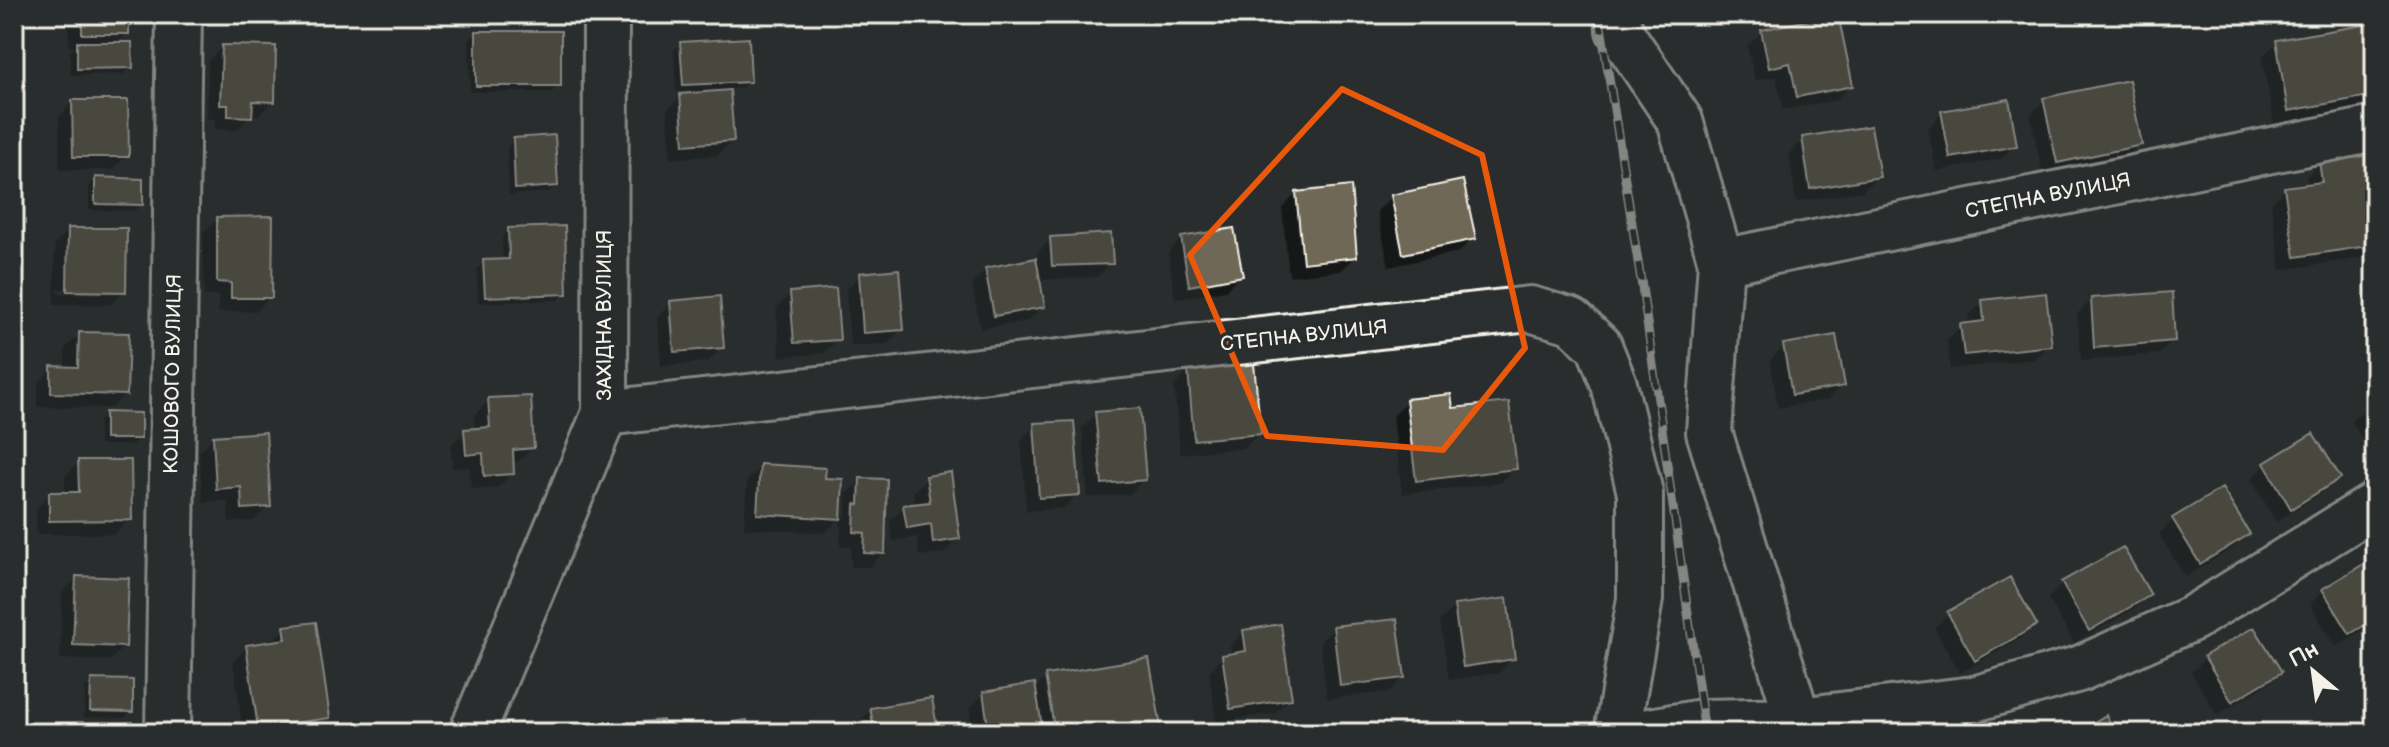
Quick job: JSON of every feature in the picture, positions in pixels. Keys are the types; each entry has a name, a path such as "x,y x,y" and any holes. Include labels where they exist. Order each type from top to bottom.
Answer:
{"street":[{"name":"КОШОВОГО ВУЛИЦЯ","path":"168,733 179,14"},
{"name":"ЗАХІДНА ВУЛИЦЯ","path":"472,733 605,413 606,14"},
{"path":"1618,14 1619,30 1680,121 1721,262 1709,432 1800,727"},
{"name":"СТЕПНА ВУЛИЦЯ","path":"1721,262 2375,129"},
{"name":"СТЕПНА ВУЛИЦЯ","path":"605,413 1530,309 1572,321 1599,346 1614,384 1640,493 1640,599 1617,733"},
{"path":"1638,733 1703,722 1800,727 1974,699 2079,669 2193,618 2375,505"}],"highlighted area":[{"path":"1342,89 1482,155 1525,348 1443,450 1267,436 1190,255"}],"building":[{"path":"82,14 129,14 129,34 82,34"},
{"path":"1838,14 1853,86 1797,97 1790,63 1769,68 1761,30"},
{"path":"2370,24 2375,52 2375,95 2288,111 2276,40"},
{"path":"476,31 561,31 561,86 476,86"},
{"path":"749,38 751,82 683,85 680,42"},
{"path":"77,42 132,42 133,68 77,69"},
{"path":"222,45 276,46 275,102 253,101 252,117 228,116 228,105 220,105"},
{"path":"2129,80 2142,145 2057,163 2043,98"},
{"path":"730,90 734,141 684,145 680,94"},
{"path":"2009,99 2017,146 1950,158 1941,111"},
{"path":"72,100 128,100 129,157 73,157"},
{"path":"1871,126 1880,177 1810,189 1802,137"},
{"path":"555,135 558,186 515,189 513,138"},
{"path":"2364,154 2375,245 2295,257 2284,187 2322,182 2319,161"},
{"path":"95,177 143,179 143,205 95,204"},
{"path":"1463,180 1476,239 1403,254 1391,195"},
{"path":"1351,186 1357,257 1303,263 1296,192"},
{"path":"273,216 272,298 231,298 231,283 217,282 217,217"},
{"path":"565,226 567,294 485,297 483,260 509,259 508,228"},
{"path":"68,228 127,228 126,292 67,291"},
{"path":"1234,228 1243,276 1189,286 1181,237"},
{"path":"1111,233 1113,264 1052,266 1050,237"},
{"path":"1036,258 1045,307 994,316 985,268"},
{"path":"899,269 904,330 863,333 859,273"},
{"path":"836,288 840,340 794,343 790,292"},
{"path":"2172,292 2175,341 2094,348 2091,298"},
{"path":"2046,293 2052,346 1964,355 1960,324 1984,321 1982,300"},
{"path":"720,296 724,348 674,352 670,301"},
{"path":"79,332 129,333 127,395 51,393 51,366 78,367"},
{"path":"1836,335 1845,386 1792,395 1783,344"},
{"path":"1254,364 1261,434 1194,440 1188,370"},
{"path":"1451,394 1453,408 1509,402 1517,469 1416,481 1406,399"},
{"path":"531,396 534,448 513,450 514,474 484,476 483,453 466,455 464,429 490,427 488,398"},
{"path":"1140,408 1146,480 1102,484 1095,412"},
{"path":"105,412 141,413 141,439 105,439"},
{"path":"1074,421 1080,495 1039,498 1034,423"},
{"path":"266,432 271,507 242,509 241,487 216,489 213,436"},
{"path":"2313,433 2341,478 2291,509 2264,463"},
{"path":"78,460 131,460 132,520 49,521 49,492 79,492"},
{"path":"760,464 826,468 825,478 843,479 841,519 757,514"},
{"path":"951,472 960,539 933,543 931,524 907,528 903,505 930,502 926,476"},
{"path":"860,478 887,479 885,554 864,553 865,533 854,532"},
{"path":"2222,488 2250,534 2200,564 2172,518"},
{"path":"2123,547 2151,595 2089,631 2061,582"},
{"path":"2372,559 2375,563 2375,619 2350,634 2322,589"},
{"path":"76,576 129,578 126,647 73,645"},
{"path":"2010,577 2037,625 1975,661 1947,612"},
{"path":"1507,598 1515,659 1463,667 1454,605"},
{"path":"1397,619 1405,678 1340,686 1333,626"},
{"path":"316,622 330,718 258,728 246,645 286,639 284,626"},
{"path":"1281,624 1292,699 1230,709 1222,655 1246,651 1243,630"},
{"path":"2254,627 2282,672 2232,702 2204,656"},
{"path":"1149,658 1162,733 1055,733 1045,675"},
{"path":"91,679 133,680 133,712 90,711"},
{"path":"1035,683 1043,733 989,733 983,692"},
{"path":"932,698 938,733 875,733 870,708"},
{"path":"2106,715 2116,733 2076,733"},
{"path":"663,720 664,733 617,733 616,724"},
{"path":"747,720 749,733 682,733 681,730"}],"railway":[{"path":"1599,14 1642,287 1705,733"}]}
